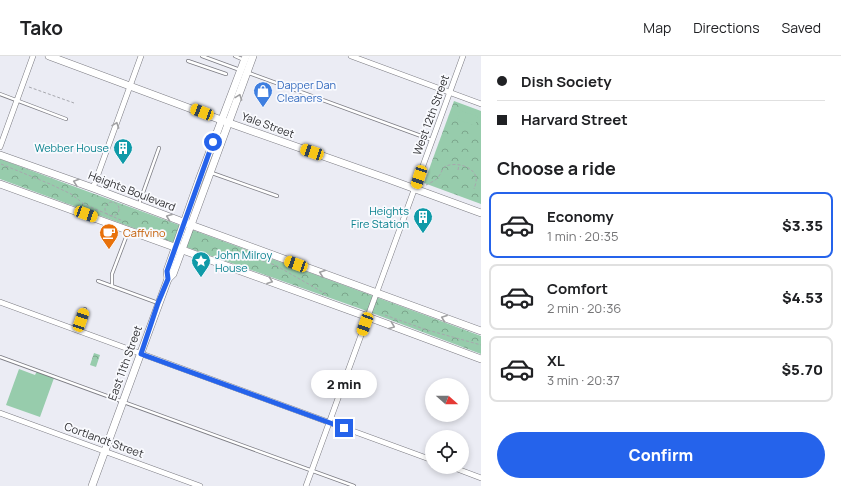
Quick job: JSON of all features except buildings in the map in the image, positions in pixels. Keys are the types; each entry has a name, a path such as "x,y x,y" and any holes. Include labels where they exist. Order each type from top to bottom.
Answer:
{"main road":[{"name":"Yale Street","path":"49,56 481,213"},
{"path":"187,224 222,119 244,71 253,56"},
{"path":"187,224 230,122 244,71 245,58"},
{"name":"Heights Boulevard","path":"0,155 481,331"},
{"path":"0,184 368,316 481,359"},
{"name":"East 11th Street","path":"92,486 168,279 167,271 179,248 187,224"}],"street":[{"path":"0,147 33,56"},
{"path":"93,188 141,56"},
{"path":"352,56 481,104"},
{"name":"West 12th Street","path":"306,486 463,56"},
{"path":"0,302 425,457"},
{"name":"Cortlandt Street","path":"0,413 200,486"},
{"path":"469,473 481,478"}],"lane":[{"path":"202,56 432,140"},
{"path":"236,56 245,58"},
{"path":"188,61 226,74"},
{"path":"0,94 66,119"},
{"path":"138,205 159,148"},
{"path":"210,172 277,196"},
{"path":"112,286 112,274 129,230"},
{"path":"98,281 158,303"},
{"path":"78,331 85,309"},
{"path":"0,357 354,486"}],"path":[{"path":"23,84 74,103"},
{"path":"1,164 50,184 71,194 84,204 123,220"},
{"path":"426,186 439,177 445,167 456,164 468,168 474,172 476,177 474,189"},
{"path":"458,170 460,165"},
{"path":"110,202 113,202 116,204 118,210 116,214 110,215 106,213 105,209 110,202"},
{"path":"218,255 260,260 274,265 327,295"},
{"path":"379,313 424,329 481,345"}],"green space":[{"path":"454,101 481,111 481,204 424,183"},
{"path":"460,110 478,117 475,126 457,119"},
{"path":"0,159 481,336 481,354 364,310 0,179"},
{"path":"94,353 100,355 96,367 90,365"},
{"path":"19,369 35,375 37,371 54,378 40,417 6,405"}],"place":[{"name":"Dapper Dan Cleaners","path":"263,108"},
{"name":"Webber House","path":"123,165"},
{"name":"Heights Fire Station","path":"423,234"},
{"name":"Caffvino","path":"109,250"},
{"name":"John Milroy House","path":"201,278"}],"route":[{"path":"213,142 167,271 168,279 158,303 141,354 344,428"}]}
